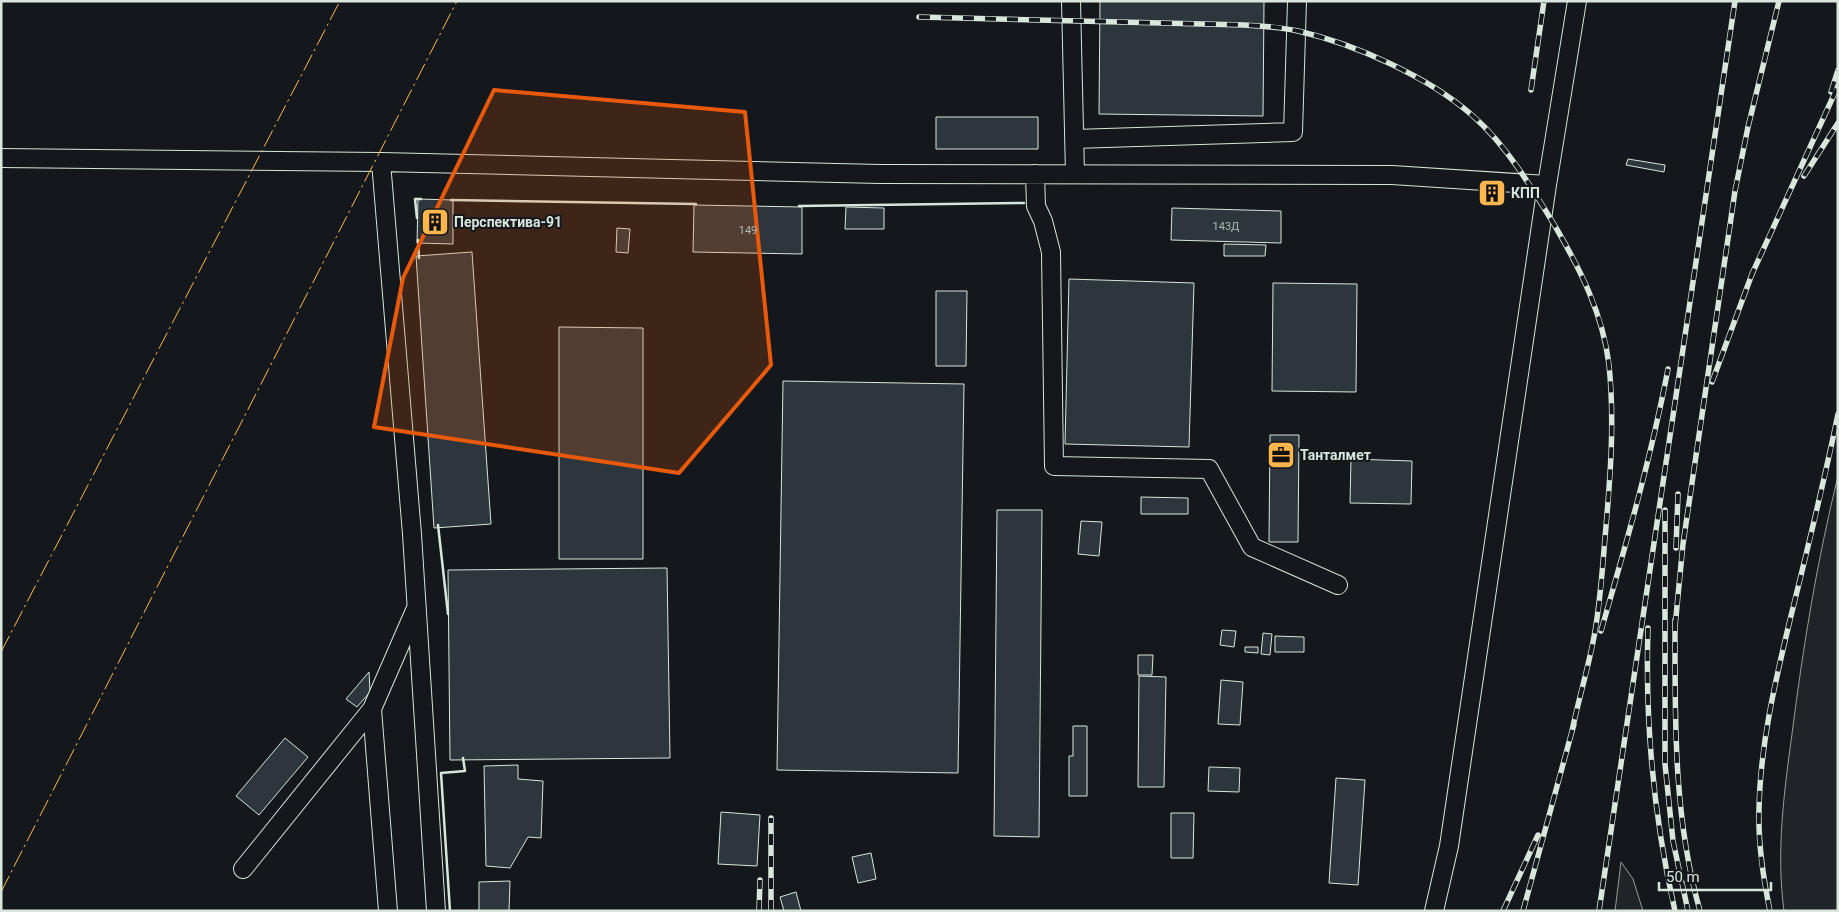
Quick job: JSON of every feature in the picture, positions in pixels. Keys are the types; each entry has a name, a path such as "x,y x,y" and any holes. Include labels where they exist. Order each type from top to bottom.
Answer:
{"street":[{"path":"1071,1 1075,174"},
{"path":"1074,138 1293,132 1297,1"},
{"path":"1434,911 1449,846 1547,185 1577,1"},
{"path":"1,158 381,162 870,173 1392,175 1547,185"},
{"path":"381,162 417,606 436,911"},
{"path":"1036,174 1036,206 1043,221 1051,252 1054,466 1208,469 1252,547 1338,586"},
{"path":"243,869 372,709 417,606"},
{"path":"372,709 388,911"}],"highlighted area":[{"path":"494,90 745,112 771,365 679,473 374,427 403,278"}],"shaded area":[{"path":"1838,476 1838,911 1784,911 1781,844 1786,778 1811,604"},
{"path":"1621,862 1633,879 1643,911 1615,911"}],"building":[{"path":"1100,1 1264,1 1263,116 1099,114"},
{"path":"936,117 1038,117 1038,149 936,149"},
{"path":"1628,159 1665,165 1664,172 1626,165"},
{"name":"КПП","path":"1485,188 1501,189 1500,199 1484,197"},
{"name":"Перспектива-91","path":"418,199 453,200 453,244 417,243"},
{"path":"694,205 802,207 802,254 693,252"},
{"path":"846,207 884,208 884,229 845,229"},
{"path":"1172,208 1281,211 1281,243 1171,240"},
{"path":"617,228 630,229 628,253 616,252"},
{"path":"1224,244 1266,245 1265,256 1224,256"},
{"path":"472,252 491,524 434,528 416,256"},
{"path":"1069,279 1194,283 1189,447 1065,444"},
{"path":"1273,283 1357,284 1356,392 1272,391"},
{"path":"936,291 967,291 966,366 936,366"},
{"path":"559,327 643,328 643,559 559,559"},
{"path":"783,381 964,384 958,773 777,770"},
{"path":"1270,435 1299,435 1298,542 1269,542"},
{"path":"1351,459 1412,461 1411,504 1350,503"},
{"path":"1141,497 1188,498 1188,514 1141,514"},
{"path":"997,510 1042,510 1039,837 994,836"},
{"path":"1081,521 1102,522 1099,556 1078,554"},
{"path":"667,568 670,758 450,760 448,570"},
{"path":"1222,630 1236,631 1234,647 1220,645"},
{"path":"1263,633 1272,634 1270,655 1261,654"},
{"path":"1275,636 1304,637 1304,652 1275,652"},
{"path":"1245,647 1258,647 1258,653 1245,652"},
{"path":"1138,655 1153,655 1152,675 1138,675"},
{"path":"369,672 370,692 357,707 346,699"},
{"path":"1139,676 1166,677 1164,787 1138,787"},
{"path":"1221,680 1243,682 1240,725 1218,724"},
{"path":"1073,726 1087,726 1087,796 1069,796 1069,756 1073,756"},
{"path":"285,738 308,757 259,815 236,796"},
{"path":"518,765 518,779 543,781 541,838 528,837 510,868 486,866 484,766"},
{"path":"1209,767 1240,768 1239,792 1208,791"},
{"path":"1336,778 1365,780 1358,885 1329,883"},
{"path":"721,812 760,815 757,866 718,864"},
{"path":"1171,813 1194,813 1193,858 1171,858"},
{"path":"871,853 876,879 858,883 852,857"},
{"path":"510,881 509,911 479,911 479,882"},
{"path":"796,892 801,911 784,911 780,897"}],"railway":[{"path":"1531,90 1544,1"},
{"path":"1599,911 1735,1"},
{"path":"1675,627 1683,544 1735,191 1748,127 1779,1"},
{"path":"919,17 1244,25 1291,30 1343,44 1413,75 1455,102 1473,116 1497,140 1528,182 1555,226 1581,275 1602,328 1609,365 1612,408 1611,452 1600,590 1593,642 1572,731"},
{"path":"1831,92 1838,70"},
{"path":"1712,382 1752,274 1838,86"},
{"path":"1804,176 1838,123"},
{"path":"1601,631 1646,468 1668,369"},
{"path":"1770,911 1759,835 1760,786 1765,738 1779,667 1838,414"},
{"path":"1676,548 1678,494"},
{"path":"1665,510 1665,764 1673,841 1688,911"},
{"path":"1675,620 1676,730 1680,803 1691,875 1700,911"},
{"path":"1648,628 1648,699 1652,770 1656,806 1675,911"},
{"path":"1523,911 1574,724"},
{"path":"771,818 771,911"},
{"path":"1503,911 1538,835"},
{"path":"759,911 760,880"}],"wall":[{"path":"417,218 415,199 421,199"},
{"path":"451,200 696,204"},
{"path":"799,206 1024,203"},
{"path":"418,240 419,258"},
{"path":"438,525 448,614"},
{"path":"450,911 441,773 465,771 463,758"}],"power":[{"path":"1,652 340,1"},
{"path":"1,892 457,1"}],"place":[{"name":"КПП","path":"1492,193"},
{"name":"Перспектива-91","path":"435,222"},
{"name":"Танталмет","path":"1281,455"}]}
